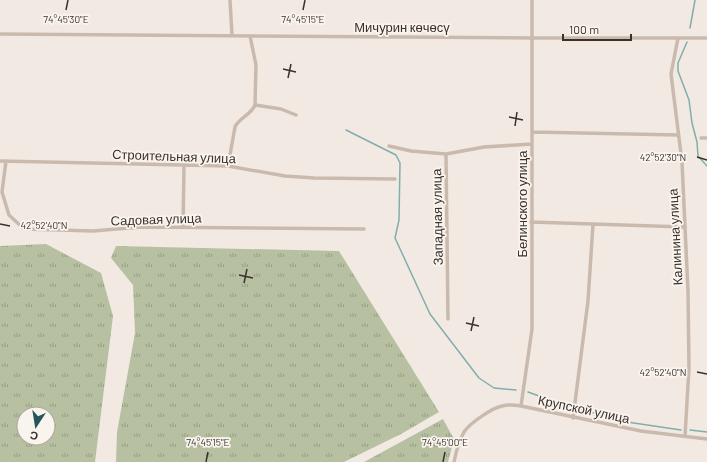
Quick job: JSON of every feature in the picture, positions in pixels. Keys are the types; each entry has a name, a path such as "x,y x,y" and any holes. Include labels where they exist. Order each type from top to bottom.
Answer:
{"street":[{"path":"230,0 232,35"},
{"name":"Белинского улица","path":"521,406 532,328 532,0"},
{"name":"Мичурин көчөсү","path":"0,34 707,38"},
{"path":"228,166 236,124 253,110 255,105 256,65 250,36"},
{"name":"Калинина улица","path":"678,38 671,74 682,162 688,291 689,368 685,436"},
{"path":"255,105 281,109 296,115"},
{"path":"532,132 678,135"},
{"path":"701,138 707,138"},
{"name":"Западная улица","path":"448,319 446,154 484,147 532,144"},
{"path":"389,146 411,151 446,154"},
{"name":"Строительная улица","path":"0,161 228,166 285,176 314,178 395,179"},
{"name":"Садовая улица","path":"6,161 2,192 10,215 24,229 94,231 141,227 364,228"},
{"path":"183,227 184,165"},
{"path":"531,222 684,227"},
{"path":"573,418 588,301 593,224"},
{"name":"Крупской улица","path":"454,462 465,431 477,419 497,407 511,405 641,431 707,439"}],"green space":[{"path":"46,244 101,273 113,316 95,462 0,462 0,246"},
{"path":"116,246 339,251 439,412 401,434 344,462 116,462 117,432 135,333 133,285 111,258"},
{"path":"443,419 454,439 448,462 364,462"}],"waterway":[{"path":"690,28 695,0"},
{"path":"687,42 678,63 678,71 689,100 692,123 697,142 698,156 707,166"},
{"path":"346,130 396,155 400,163 399,220 395,238 430,314 479,378 494,388 516,390"},
{"path":"528,392 570,407"},
{"path":"579,409 627,422 681,430"},
{"path":"690,430 707,432"}]}
